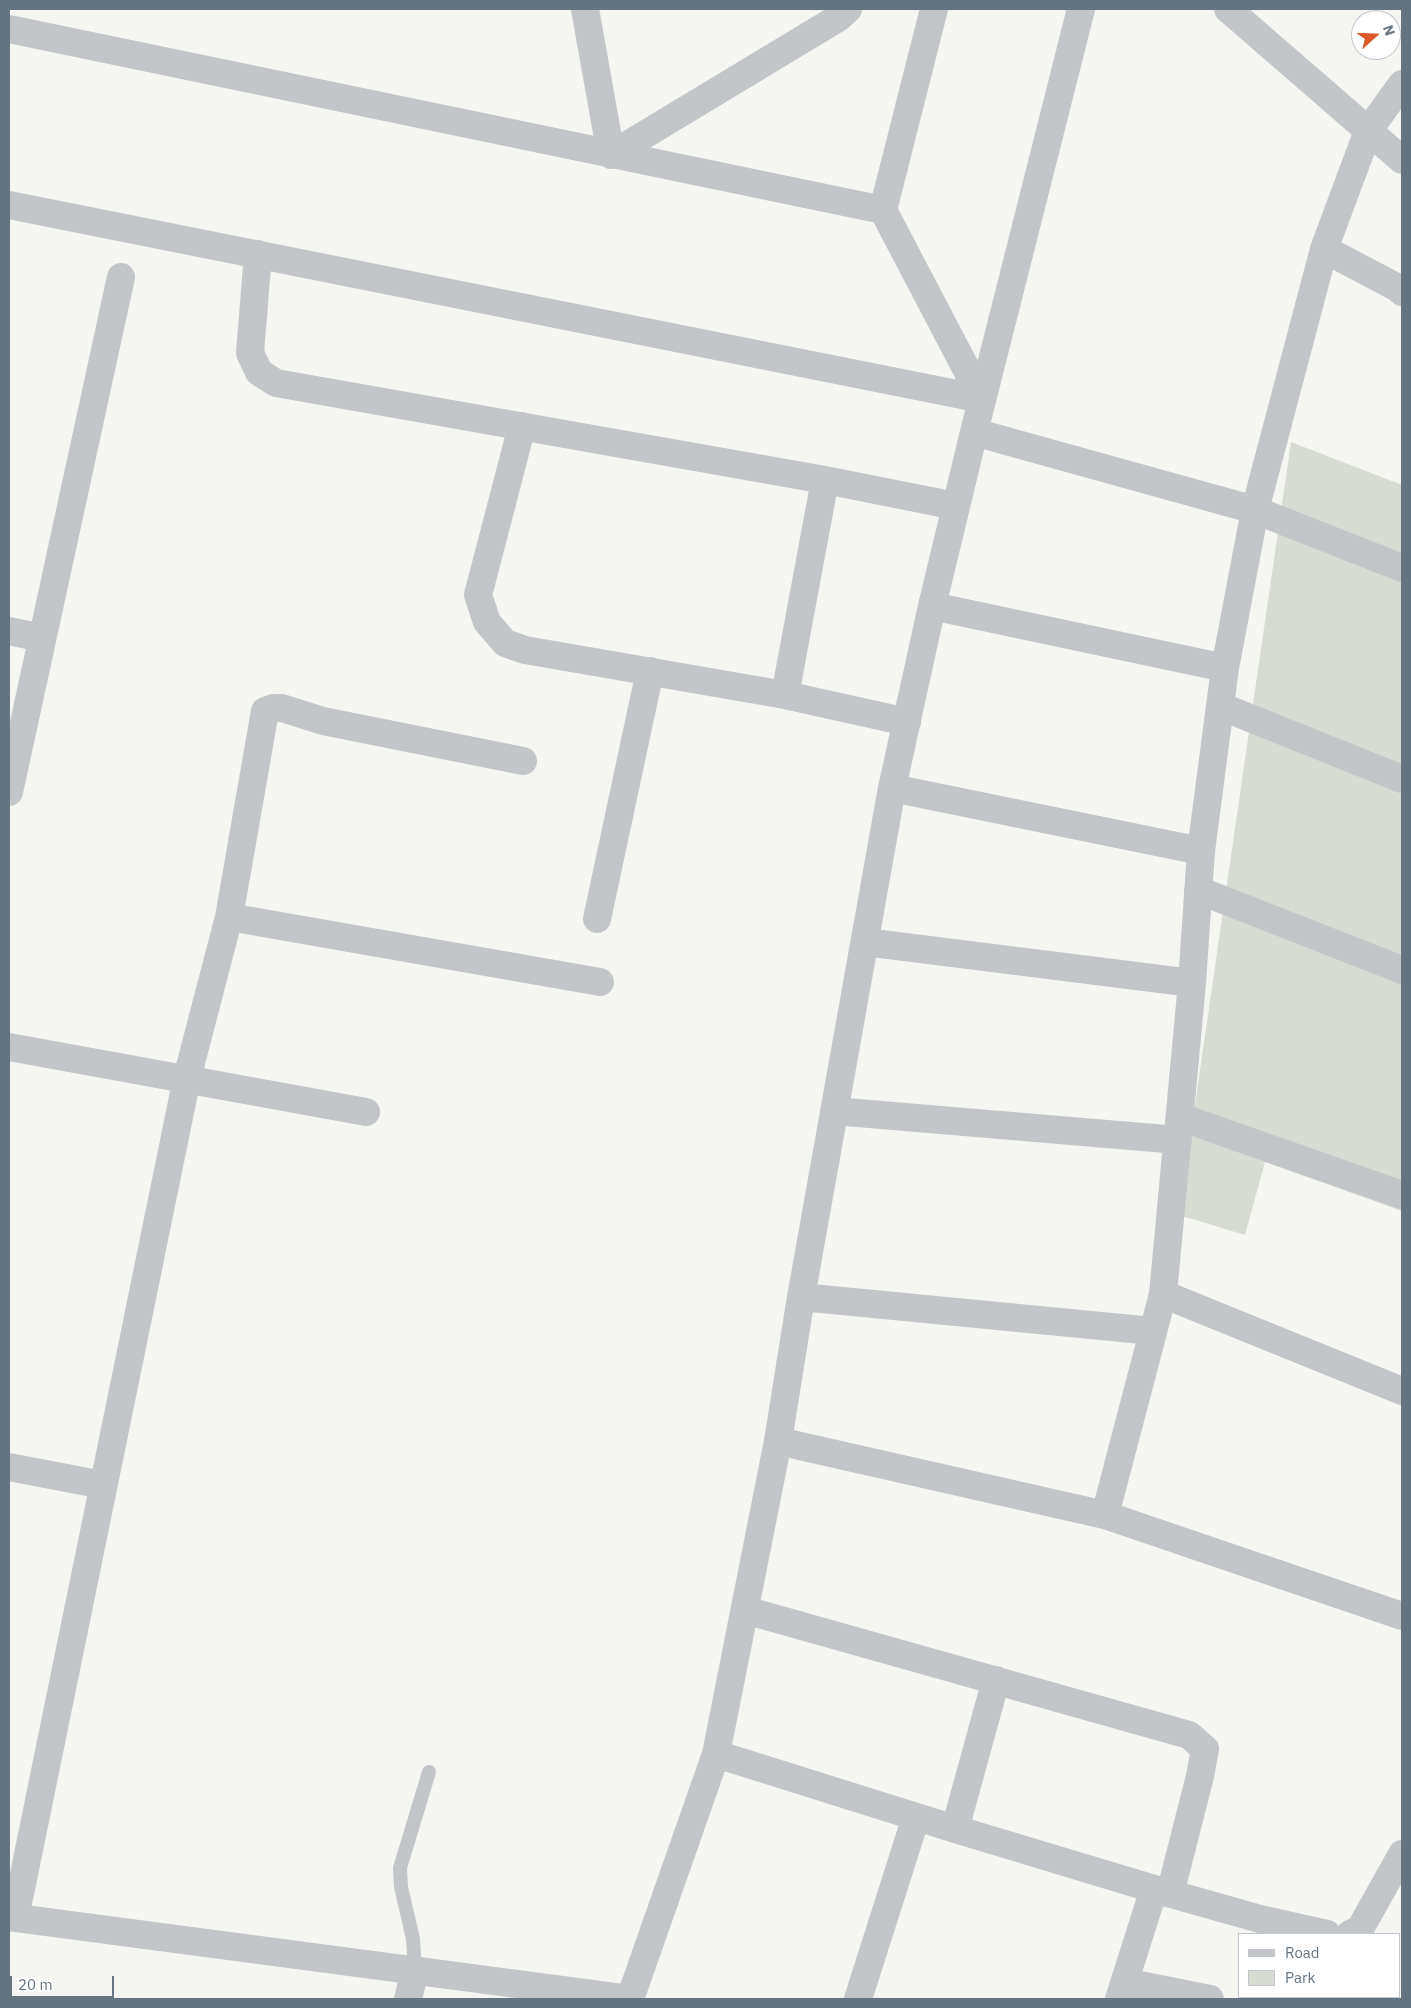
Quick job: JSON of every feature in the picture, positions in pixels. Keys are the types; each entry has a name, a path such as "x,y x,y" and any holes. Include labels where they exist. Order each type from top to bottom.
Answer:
{"street":[{"path":"585,9 611,155"},
{"path":"611,155 838,18 848,9"},
{"path":"934,9 883,210 982,399"},
{"path":"523,761 323,721 282,708 273,708 265,711 229,917 187,1078 12,1917 630,1999 716,1754 778,1441 801,1297 892,788 932,606 982,399 1082,9"},
{"path":"1228,9 1402,160"},
{"path":"9,29 883,210"},
{"path":"1105,1515 1163,1294 1192,983 1201,851 1225,668 1255,510 1324,248 1368,131 1402,84"},
{"path":"9,205 982,399"},
{"path":"1324,248 1402,292"},
{"path":"258,254 250,353 259,372 276,383 825,480 956,506"},
{"path":"9,792 121,277"},
{"path":"522,426 478,594 487,622 505,643 525,650 785,695 907,722"},
{"path":"974,432 1255,510 1402,568"},
{"path":"785,695 825,480"},
{"path":"932,606 1225,668"},
{"path":"9,631 42,638"},
{"path":"596,919 650,672"},
{"path":"1220,706 1402,779"},
{"path":"892,788 1201,851"},
{"path":"1198,890 1402,970"},
{"path":"229,917 600,982"},
{"path":"865,942 1192,983"},
{"path":"9,1046 366,1112"},
{"path":"834,1111 1179,1128 1402,1195"},
{"path":"1163,1294 1402,1391"},
{"path":"801,1297 1153,1331"},
{"path":"778,1441 1105,1515 1402,1616"},
{"path":"9,1467 103,1485"},
{"path":"745,1610 1189,1735 1205,1749 1200,1776 1162,1891 1122,1990 1210,1999"},
{"path":"955,1829 996,1680"},
{"path":"716,1754 955,1829 1162,1891 1260,1919 1323,1933"},
{"path":"858,1999 916,1816"},
{"path":"1352,1933 1360,1929 1402,1854"},
{"path":"408,1999 415,1970"}],"lane":[{"path":"415,1970 413,1939 401,1887 400,1868 429,1772"}],"green space":[{"path":"1291,442 1402,485 1402,1211 1265,1162 1245,1235 1179,1215"}]}
